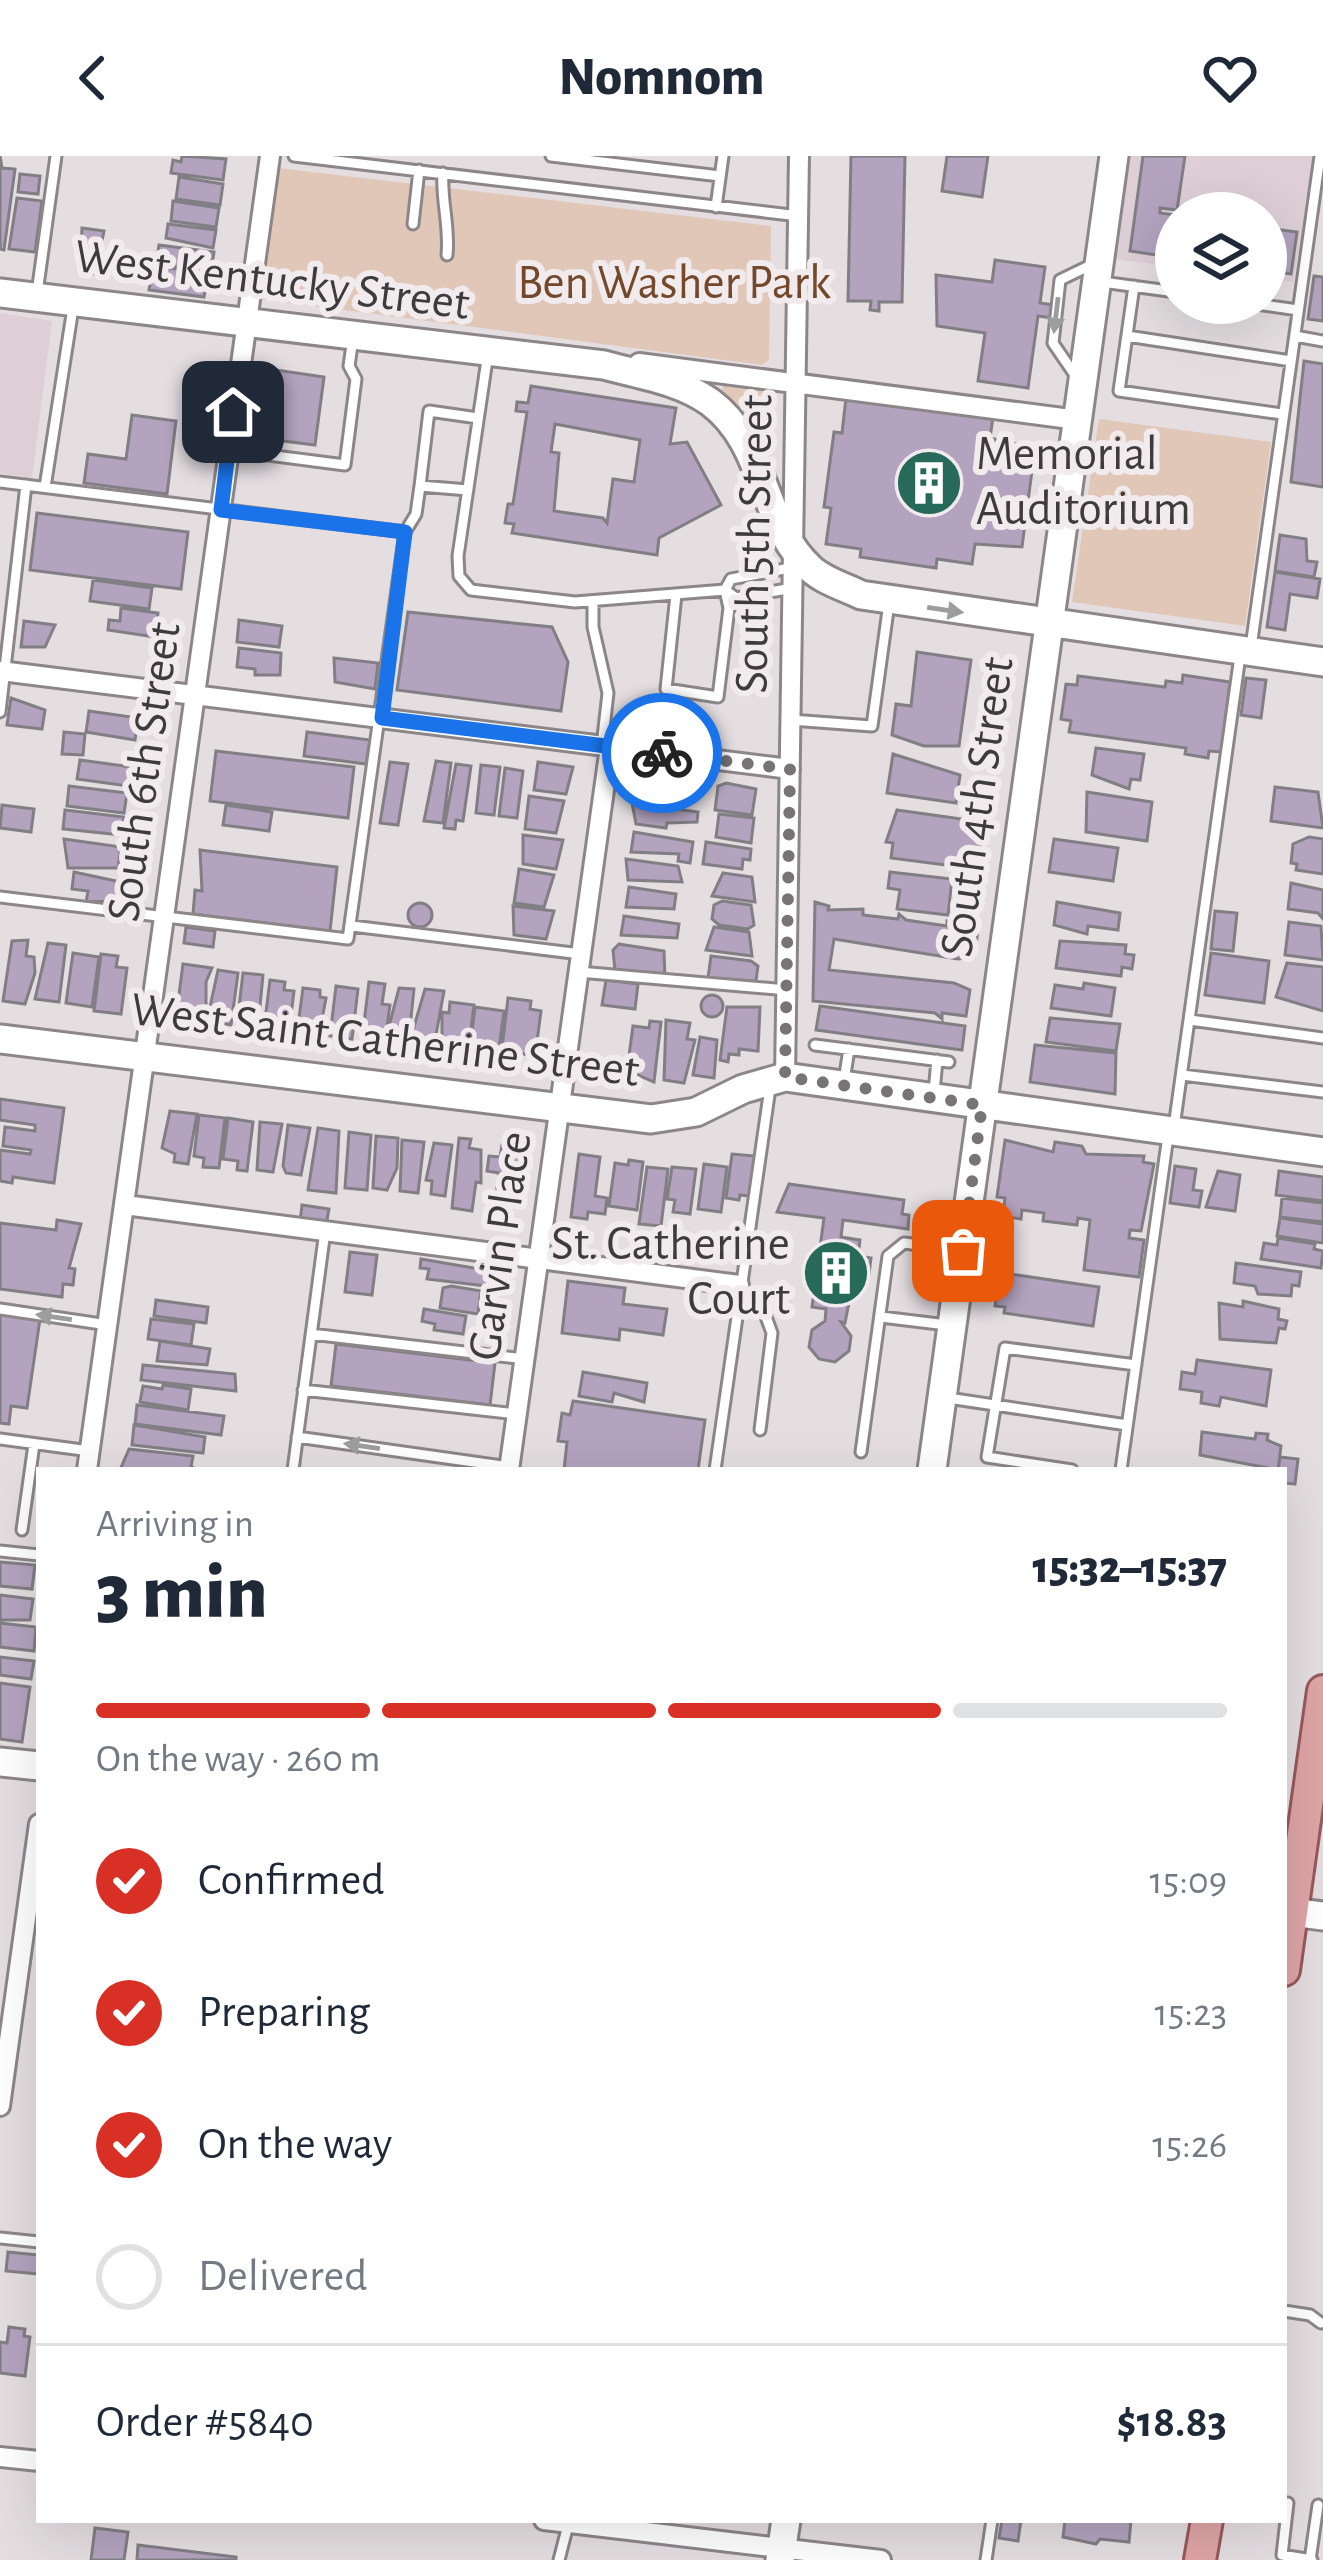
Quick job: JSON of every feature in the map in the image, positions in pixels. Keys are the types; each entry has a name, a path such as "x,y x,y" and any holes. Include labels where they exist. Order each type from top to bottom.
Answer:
{"main road":[{"path":"1287,1952 1300,1913 1323,1691"},
{"path":"1201,2560 1207,2523"}],"street":[{"name":"South 6th Street","path":"89,1460 270,156"},
{"name":"South 5th Street","path":"778,1080 787,990 800,156"},
{"name":"South 4th Street","path":"932,1467 1114,156"},
{"name":"West Kentucky Street","path":"0,293 488,353 796,380 1078,420"},
{"name":"West Kentucky Street","path":"604,365 678,385 728,418 749,447 793,556 820,575 889,603 1323,662"},
{"path":"3,671 790,769"},
{"name":"Garvin Place","path":"510,1467 606,746"},
{"name":"West Saint Catherine Street","path":"0,1039 666,1118 778,1080 1323,1152"},
{"path":"125,1205 739,1292"},
{"path":"0,1762 36,1766"},
{"path":"0,2106 28,1974 36,1865"},
{"path":"0,2457 36,2462"},
{"path":"580,2523 783,2542 881,2560"}],"lane":[{"path":"37,298 56,156"},
{"path":"294,156 799,216"},
{"path":"437,156 441,198 450,221 447,255"},
{"path":"551,156 720,176"},
{"path":"716,207 723,156"},
{"path":"1121,1467 1319,156"},
{"path":"413,224 419,170"},
{"path":"1307,248 1323,250"},
{"path":"1098,271 1155,289"},
{"path":"1134,286 1119,391 1282,414"},
{"path":"45,488 74,302"},
{"path":"1287,308 1298,310"},
{"path":"229,450 345,465 356,379 349,366 353,336"},
{"path":"1127,336 1291,361"},
{"path":"1295,336 1323,340"},
{"path":"488,353 458,556 459,577 471,590 593,601 724,590 736,598 793,588"},
{"path":"0,897 348,939 405,532 416,514 429,412 478,418"},
{"path":"0,482 405,532"},
{"path":"0,712 26,485"},
{"path":"420,486 468,490"},
{"path":"676,595 666,689 718,697 729,608 724,590 731,579 793,556"},
{"path":"593,601 593,628 608,693 606,746"},
{"path":"791,720 872,726 889,603"},
{"path":"352,926 787,990"},
{"path":"1190,1020 1323,1038"},
{"path":"815,1045 943,1061 933,1098"},
{"path":"844,1087 849,1049"},
{"path":"1182,1075 1323,1092"},
{"path":"715,1467 739,1292 778,1080"},
{"path":"293,1467 325,1232"},
{"path":"860,1452 888,1256 894,1246 963,1251"},
{"path":"739,1292 762,1306 772,1334 760,1430"},
{"path":"0,1309 108,1325"},
{"path":"881,1317 952,1325"},
{"path":"311,1334 524,1359"},
{"path":"1052,1467 987,1457 1005,1348 1136,1365"},
{"path":"304,1390 517,1414"},
{"path":"943,1397 1127,1425"},
{"path":"297,1437 503,1467"},
{"path":"0,1439 89,1460"},
{"path":"22,1530 34,1444"},
{"path":"0,1551 36,1555"},
{"path":"0,2238 36,2242"},
{"path":"1287,2311 1310,2314 1323,2309"},
{"path":"1310,2314 1321,2323"},
{"path":"1287,2512 1288,2503"},
{"path":"1286,2523 1282,2555 1311,2560 1318,2505"},
{"path":"559,2560 569,2523"},
{"path":"986,2560 992,2523"}],"shaded area":[{"path":"1129,156 1314,156 1293,282 1287,281 1287,192 1155,192 1155,264 1113,259"},
{"path":"0,313 52,321 32,478 0,473"}],"green space":[{"name":"Ben Washer Park","path":"278,168 771,226 769,360 762,365 261,299"},
{"path":"724,384 772,391 770,465 719,399"},
{"path":"1099,419 1271,442 1245,626 1072,602"}],"building":[{"path":"0,156 2,168 15,169 4,250 0,249"},
{"path":"182,156 226,159 223,180 171,173 173,160 181,162"},
{"path":"851,156 905,156 902,302 879,302 879,311 870,310 871,301 848,301"},
{"path":"947,156 988,156 982,197 942,191"},
{"path":"1143,156 1185,156 1180,192 1155,192 1155,255 1130,251"},
{"path":"20,174 40,176 38,194 18,192"},
{"path":"179,177 223,184 220,205 176,199"},
{"path":"17,198 42,201 35,252 9,249"},
{"path":"173,201 219,208 216,227 171,221"},
{"path":"168,224 216,230 213,248 166,238"},
{"path":"82,228 104,231 95,274 80,272"},
{"path":"1287,231 1297,232 1291,274 1287,273"},
{"path":"159,245 214,252 211,272 156,264"},
{"path":"995,260 1045,267 1040,303 1054,305 1052,318 1038,316 1028,388 978,381 985,333 937,326 936,275 992,282"},
{"path":"153,266 208,273 204,297 149,290"},
{"path":"1314,276 1323,277 1323,321 1308,319"},
{"path":"1304,361 1323,364 1323,487 1291,482"},
{"path":"276,370 324,377 315,445 267,439"},
{"path":"531,386 676,408 670,444 687,442 721,505 659,538 657,555 512,533 514,524 505,523 508,504 513,504 527,412 516,411 517,402 528,403","holes":["555,424 640,440 634,482 613,479 607,523 603,518 554,511 559,453 551,452"]},
{"name":"Memorial Auditorium","path":"846,398 993,417 990,438 1035,448 1022,547 975,544 972,564 937,559 936,568 860,557 861,549 826,544 831,508 824,507 834,432 842,433"},
{"path":"132,415 176,421 167,494 84,483 88,454 126,459"},
{"path":"37,513 188,532 181,589 30,570"},
{"path":"1280,535 1306,539 1307,561 1317,562 1314,577 1275,571"},
{"path":"1275,572 1320,579 1317,598 1290,594 1285,630 1267,627"},
{"path":"93,580 152,588 149,609 90,601"},
{"path":"121,608 158,613 155,637 108,630 109,620 120,621"},
{"path":"408,612 552,627 568,662 561,711 397,690"},
{"path":"239,620 282,626 279,647 237,642"},
{"path":"24,621 55,625 45,647 21,647"},
{"path":"239,648 281,653 280,675 255,675 255,669 237,667"},
{"path":"917,652 971,660 959,746 924,746 892,735 896,704 911,706"},
{"path":"334,658 378,663 375,689 335,682"},
{"path":"1183,675 1230,682 1221,752 1209,751 1208,758 1185,754 1186,748 1069,732 1071,721 1061,719 1066,684 1077,685 1078,676 1165,687 1166,681 1182,683"},
{"path":"1246,678 1266,680 1261,718 1241,715"},
{"path":"11,698 45,710 42,729 7,725"},
{"path":"89,711 138,718 135,740 86,732"},
{"path":"64,732 85,734 83,755 62,754"},
{"path":"307,732 370,740 366,764 304,756"},
{"path":"1096,748 1144,754 1140,780 1131,779 1129,789 1092,775"},
{"path":"216,751 354,767 348,818 210,801"},
{"path":"893,754 960,775 956,803 887,793"},
{"path":"80,760 139,768 136,787 77,779"},
{"path":"436,761 451,763 443,823 424,821"},
{"path":"390,762 408,764 398,825 380,823"},
{"path":"538,762 573,767 566,794 534,790"},
{"path":"456,764 471,766 463,821 456,820 455,829 444,828"},
{"path":"481,765 500,767 494,815 476,813"},
{"path":"505,768 523,771 517,818 499,816"},
{"path":"726,783 756,789 752,815 715,810 718,786"},
{"path":"69,786 127,793 124,813 67,806"},
{"path":"1275,787 1318,792 1323,828 1271,821"},
{"path":"1087,792 1152,802 1147,841 1086,832"},
{"path":"529,796 564,801 556,833 525,829"},
{"path":"632,803 698,812 697,822 667,823 666,828 636,824"},
{"path":"2,805 34,809 31,832 0,828"},
{"path":"226,805 272,812 269,831 223,825"},
{"path":"65,810 124,817 122,835 63,829"},
{"path":"897,810 983,822 977,869 891,858 893,843 886,842"},
{"path":"719,814 754,818 751,843 716,837"},
{"path":"634,832 693,842 690,863 678,861 679,854 631,852"},
{"path":"523,835 563,840 556,869 523,864"},
{"path":"1309,837 1323,839 1323,874 1296,870 1297,864 1291,863 1293,844"},
{"path":"64,839 121,847 118,868 68,868"},
{"path":"1054,839 1118,848 1113,881 1049,872"},
{"path":"706,842 751,849 750,860 743,859 742,869 703,864"},
{"path":"200,850 337,867 330,931 193,914 195,890 202,891"},
{"path":"626,859 678,866 682,882 628,880"},
{"path":"519,869 554,875 544,907 514,903"},
{"path":"74,872 116,881 117,901 86,902 88,891 72,889"},
{"path":"890,872 952,879 948,915 897,909 900,890 888,888"},
{"path":"723,873 752,877 755,902 712,896"},
{"path":"1291,883 1323,890 1323,919 1318,913 1288,909"},
{"path":"629,887 676,894 674,909 626,907"},
{"path":"722,901 751,905 754,925 748,929 719,925 712,919 714,905"},
{"path":"815,902 829,906 828,910 863,909 863,915 898,919 899,914 906,920 947,926 947,921 955,922 954,928 978,931 974,957 958,959 834,939 829,970 954,983 970,990 966,1016 942,1013 942,1019 935,1013 813,1001"},
{"path":"1057,902 1120,913 1118,930 1088,926 1087,934 1054,925"},
{"path":"420,903 432,915 420,927 408,915"},
{"path":"513,906 554,911 546,939 514,935"},
{"path":"1215,911 1237,913 1233,951 1211,949"},
{"path":"624,916 679,924 677,938 621,935"},
{"path":"1289,922 1321,926 1323,960 1285,955"},
{"path":"186,927 215,931 213,947 184,943"},
{"path":"714,927 749,932 752,956 706,950"},
{"path":"28,940 26,956 34,957 35,973 25,1004 3,1001 12,941"},
{"path":"1060,941 1126,945 1125,954 1134,955 1132,969 1122,967 1121,976 1056,968"},
{"path":"48,943 66,945 59,1002 35,999"},
{"path":"619,944 664,951 665,978 615,971 613,950"},
{"path":"73,953 99,957 92,1007 66,1003"},
{"path":"1211,953 1269,961 1264,1003 1205,995"},
{"path":"101,954 118,956 116,967 127,968 121,1014 94,1011"},
{"path":"711,956 751,961 758,966 756,981 708,978"},
{"path":"1287,963 1323,967 1323,1011 1276,997"},
{"path":"183,964 212,968 206,982 206,1019 176,1017"},
{"path":"218,970 238,973 231,1025 207,1021"},
{"path":"243,973 263,975 258,1027 237,1024"},
{"path":"270,980 285,982 284,990 294,991 289,1031 264,1028"},
{"path":"606,980 638,984 635,1009 602,1005"},
{"path":"369,982 385,984 382,1004 390,1005 386,1034 363,1031"},
{"path":"1084,983 1115,988 1111,1016 1051,1008 1055,985 1083,989"},
{"path":"336,986 358,989 352,1039 330,1036"},
{"path":"303,988 320,990 320,997 326,998 319,1035 297,1033"},
{"path":"399,988 414,989 409,1037 387,1034"},
{"path":"425,989 444,991 434,1046 411,1037"},
{"path":"712,995 723,1006 712,1017 701,1006"},
{"path":"508,998 531,1001 530,1009 541,1011 535,1057 502,1048"},
{"path":"450,1002 474,1005 469,1045 442,1042 442,1012 449,1013"},
{"path":"820,1006 965,1026 962,1050 816,1030"},
{"path":"475,1007 504,1011 499,1048 470,1049"},
{"path":"727,1007 760,1007 758,1051 739,1049 739,1055 729,1054 728,1062 720,1060"},
{"path":"1050,1018 1120,1024 1116,1051 1046,1042"},
{"path":"666,1020 690,1023 687,1039 695,1040 684,1083 664,1080"},
{"path":"650,1021 661,1022 654,1082 627,1070 633,1026 649,1028"},
{"path":"700,1037 717,1040 714,1078 693,1075"},
{"path":"1035,1045 1116,1053 1115,1094 1030,1082"},
{"path":"0,1099 64,1108 54,1183 13,1177 12,1183 0,1181 0,1150 30,1154 31,1150 3,1146 5,1127 35,1131 35,1125 0,1120"},
{"path":"170,1111 197,1114 188,1164 174,1162 175,1154 162,1148"},
{"path":"199,1115 225,1118 219,1168 203,1167 204,1158 194,1156"},
{"path":"228,1118 253,1122 247,1171 237,1170 238,1161 223,1159"},
{"path":"260,1122 282,1124 273,1172 257,1170"},
{"path":"288,1125 310,1128 301,1175 286,1173 283,1166"},
{"path":"318,1128 339,1131 336,1193 308,1190"},
{"path":"349,1132 371,1135 367,1190 345,1188"},
{"path":"376,1136 398,1138 397,1168 387,1190 373,1188"},
{"path":"459,1138 471,1139 469,1148 481,1150 481,1183 476,1182 472,1211 452,1208"},
{"path":"402,1140 424,1142 418,1193 400,1191"},
{"path":"1005,1140 1053,1152 1055,1142 1082,1146 1086,1154 1144,1156 1143,1162 1154,1164 1141,1231 1130,1230 1129,1238 1144,1240 1139,1277 1084,1270 1090,1220 1078,1218 1077,1225 1043,1221 1044,1213 1022,1210 1021,1219 1003,1216 1005,1198 997,1197"},
{"path":"434,1143 452,1145 445,1196 431,1194 432,1181 426,1180"},
{"path":"502,1145 523,1148 515,1206 495,1204 499,1173 487,1171 489,1156 500,1157"},
{"path":"579,1154 600,1157 595,1196 607,1198 605,1214 588,1212 587,1219 571,1217"},
{"path":"732,1154 755,1156 750,1196 740,1195 739,1200 726,1198"},
{"path":"629,1160 643,1162 637,1210 609,1206 615,1163 628,1165"},
{"path":"704,1164 727,1167 721,1212 698,1209"},
{"path":"1175,1166 1196,1169 1193,1190 1202,1191 1199,1207 1170,1203"},
{"path":"647,1167 668,1169 661,1226 639,1224"},
{"path":"672,1167 696,1169 690,1214 673,1212 675,1200 667,1199"},
{"path":"1218,1171 1240,1175 1235,1211 1206,1207"},
{"path":"1279,1171 1323,1177 1323,1201 1276,1195"},
{"name":"St. Catherine Court","path":"789,1184 904,1200 902,1214 909,1215 908,1229 843,1220 841,1237 860,1240 858,1256 871,1258 869,1274 855,1272 845,1323 841,1322 851,1336 849,1351 835,1362 819,1359 809,1347 812,1330 825,1321 826,1309 812,1307 824,1218 777,1212"},
{"path":"1282,1198 1323,1203 1323,1222 1280,1217"},
{"path":"302,1205 329,1209 326,1225 300,1222"},
{"path":"1280,1218 1323,1224 1323,1243 1277,1236"},
{"path":"57,1220 81,1224 69,1268 75,1269 73,1285 63,1284 62,1297 0,1289 0,1223 56,1230"},
{"path":"1278,1238 1315,1244 1314,1249 1323,1251 1321,1268 1261,1259 1264,1243 1277,1245"},
{"path":"350,1252 377,1255 372,1295 345,1292"},
{"path":"421,1259 497,1272 495,1287 427,1279 429,1269 420,1268"},
{"path":"1236,1263 1301,1272 1299,1286 1292,1285 1291,1296 1258,1294 1255,1286 1234,1283"},
{"path":"1010,1274 1099,1287 1093,1326 1004,1313 1005,1307 995,1306 999,1279 1010,1280"},
{"path":"568,1281 625,1288 623,1304 667,1309 663,1335 620,1329 619,1340 562,1333"},
{"path":"443,1288 481,1291 478,1314 440,1308"},
{"path":"156,1300 208,1307 206,1323 154,1316"},
{"path":"1243,1301 1279,1309 1278,1319 1287,1321 1285,1329 1279,1328 1276,1343 1220,1339 1219,1303 1243,1307"},
{"path":"424,1309 466,1316 463,1334 434,1330 435,1324 422,1321"},
{"path":"0,1314 40,1319 27,1408 11,1406 9,1424 0,1423"},
{"path":"151,1319 194,1324 191,1345 148,1339"},
{"path":"160,1341 210,1349 207,1365 157,1361"},
{"path":"336,1344 495,1363 490,1405 331,1386"},
{"path":"1197,1360 1271,1370 1266,1406 1221,1397 1219,1406 1201,1403 1202,1392 1180,1389 1182,1372 1195,1374"},
{"path":"143,1365 235,1374 236,1391 141,1380"},
{"path":"583,1372 647,1383 644,1402 614,1393 612,1402 579,1396"},
{"path":"163,1385 191,1389 188,1410 140,1402 143,1386 162,1389"},
{"path":"573,1401 705,1420 698,1467 564,1467 567,1442 558,1441 562,1413 570,1415"},
{"path":"137,1405 224,1416 221,1435 135,1424"},
{"path":"134,1425 205,1437 203,1453 132,1445"},
{"path":"1202,1432 1255,1439 1256,1433 1268,1434 1267,1440 1281,1446 1278,1467 1200,1455"},
{"path":"129,1449 193,1456 191,1467 121,1467"},
{"path":"1280,1457 1298,1459 1295,1484 1287,1483 1287,1467 1278,1467"},
{"path":"0,1562 35,1565 32,1589 0,1586"},
{"path":"0,1595 33,1599 30,1620 0,1620"},
{"path":"0,1623 36,1627 34,1651 0,1647"},
{"path":"0,1657 34,1661 31,1679 0,1675"},
{"path":"0,1683 30,1687 22,1742 0,1739"},
{"path":"8,2252 36,2255 36,2274 6,2271"},
{"path":"9,2327 25,2329 24,2336 30,2337 25,2376 0,2373 0,2342 7,2343"},
{"path":"1002,2523 1021,2523 1018,2541 999,2538"},
{"path":"1065,2523 1131,2523 1129,2542 1100,2539 1096,2544 1063,2537"},
{"path":"95,2528 128,2532 124,2560 91,2560"},
{"path":"138,2545 236,2557 236,2560 137,2560"}],"way so far":[{"path":"662,753 790,769 785,1077 982,1105 963,1251"}],"place":[{"name":"Memorial Auditorium","path":"929,483"},
{"name":"St. Catherine Court","path":"836,1273"}],"route":[{"path":"233,412 221,510 405,532 382,718 662,753"}]}
